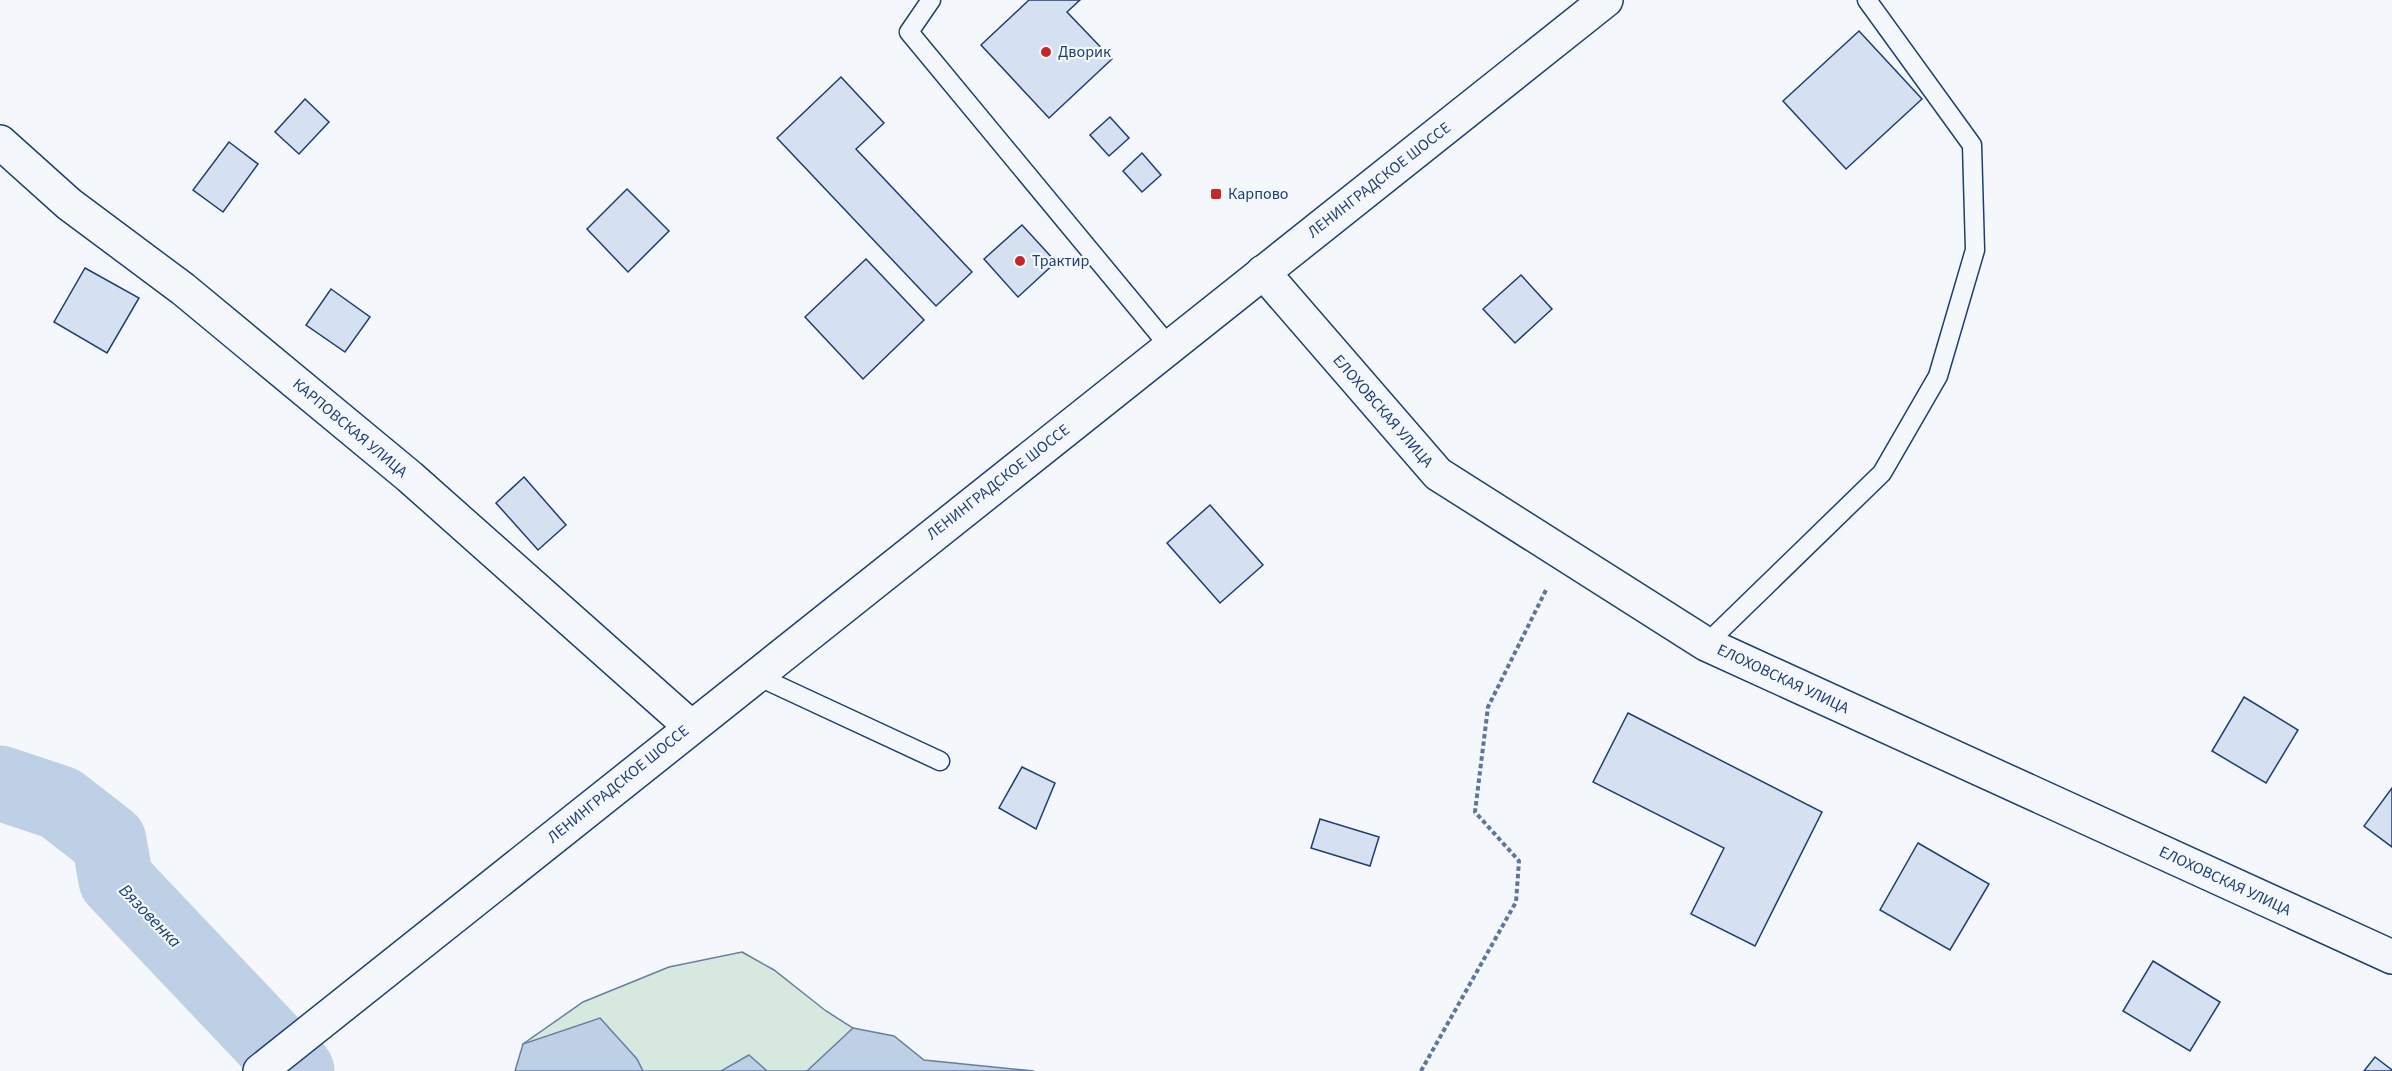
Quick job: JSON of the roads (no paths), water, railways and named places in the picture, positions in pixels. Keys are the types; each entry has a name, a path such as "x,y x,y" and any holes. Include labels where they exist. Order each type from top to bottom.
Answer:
{"main road":[{"name":"ЛЕНИНГРАДСКОЕ ШОССЕ","path":"260,1071 690,726 1606,0"},
{"name":"КАРПОВСКАЯ УЛИЦА","path":"0,142 69,204 183,289 410,477 690,726"},
{"name":"ЕЛОХОВСКАЯ УЛИЦА","path":"1263,272 1438,474 1706,644 2392,957"}],"lane":[{"path":"931,0 909,32 1169,346"},
{"path":"1706,644 1882,473 1938,376 1976,250 1972,145 1867,0"},
{"path":"755,675 940,761"}],"water":[{"path":"600,1018 637,1059 643,1071 515,1071 523,1044"},
{"path":"853,1028 894,1036 924,1060 1034,1071 807,1071"},
{"path":"749,1055 767,1071 721,1071"}],"waterway":[{"name":"Вязовенка","path":"0,783 60,803 109,841 116,880 297,1071"}],"place":[{"name":"Дворик","path":"1046,52"},
{"name":"Карпово","path":"1216,194"},
{"name":"Трактир","path":"1020,261"}]}
